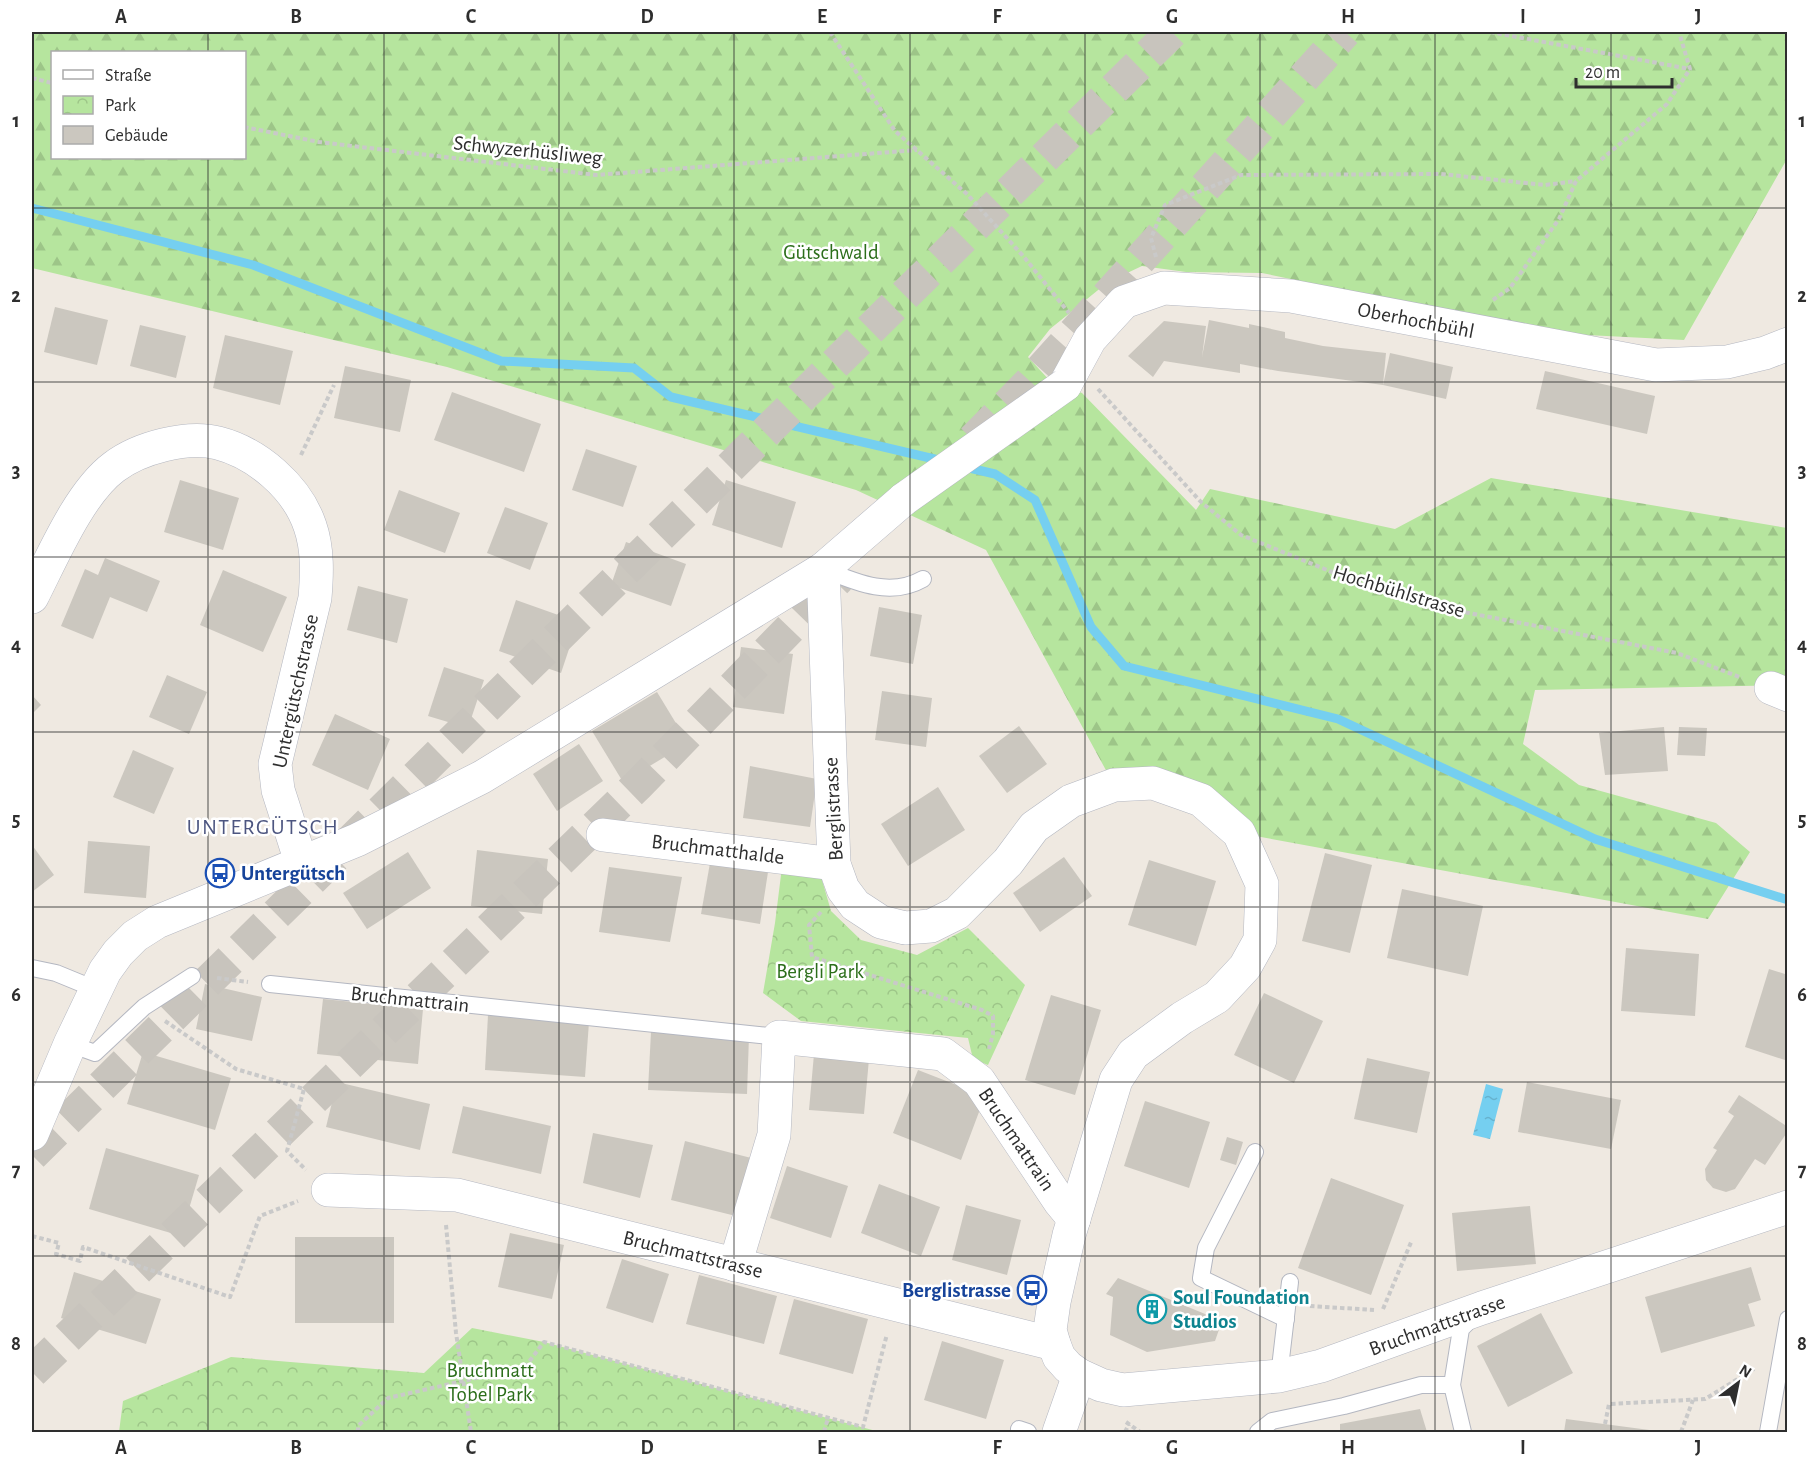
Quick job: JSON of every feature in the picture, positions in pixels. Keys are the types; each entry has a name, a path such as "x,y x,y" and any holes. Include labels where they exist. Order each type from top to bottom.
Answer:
{"street":[{"name":"Oberhochbühl","path":"1077,363 1124,302 1164,288 1291,296 1656,365 1727,362 1765,353 1788,344"},
{"path":"32,1134 95,989 118,953 135,936 157,922 357,840 482,777 823,569 904,499 1077,363"},
{"name":"Untergütschstrasse","path":"32,597 84,499 115,466 144,450 180,441 217,443 244,454 269,470 292,493 310,525 316,551 315,598 276,764 278,790 301,862"},
{"name":"Berglistrasse","path":"823,569 834,864 843,889 855,905 881,922 905,928 931,926 957,913 1008,862 1034,827 1071,801 1114,785 1153,783 1201,800 1239,833 1262,884 1260,940 1245,967 1217,997 1182,1018 1133,1054 1116,1080 1074,1219 1051,1314 1050,1330 1059,1357 1079,1375"},
{"name":"Bruchmatthalde","path":"603,835 834,864"},
{"path":"735,1265 774,1135 779,1037"},
{"name":"Bruchmattrain","path":"779,1037 943,1054 979,1082 1060,1202 1074,1219"},
{"name":"Bruchmattstrasse","path":"328,1191 457,1195 1054,1344"},
{"name":"Bruchmattstrasse","path":"1079,1375 1101,1385 1123,1390 1279,1376 1356,1354 1482,1308 1788,1207"},
{"path":"1059,1432 1079,1375"}],"lane":[{"path":"823,569 862,585 885,588 902,588 924,579"},
{"path":"32,968 56,973 95,989"},
{"path":"70,1044 95,1053 144,1007 192,976"},
{"name":"Bruchmattrain","path":"270,984 779,1037"},
{"path":"1255,1152 1206,1248 1201,1278 1287,1311"},
{"path":"1279,1376 1290,1282"},
{"path":"1463,1432 1452,1385 1461,1329 1482,1308"},
{"path":"1768,1432 1788,1319"},
{"path":"1258,1432 1272,1421 1344,1406 1421,1385 1452,1385"}],"path":[{"name":"Hochbühlstrasse","path":"830,32 896,131 968,195 1024,257 1077,363 1202,502 1242,535 1364,585 1432,605 1677,653 1779,692"},
{"path":"1490,32 1690,69"},
{"path":"1454,328 1510,288 1559,219 1576,181 1667,104 1690,69 1679,32"},
{"path":"32,78 51,83"},
{"name":"Schwyzerhüsliweg","path":"246,127 320,142 596,175 917,150"},
{"path":"1164,288 1151,238 1165,205 1241,176 1441,174 1545,185 1576,181"},
{"path":"298,460 334,385"},
{"path":"809,925 812,957 929,992 993,1016 993,1034 987,1057"},
{"path":"192,976 270,984"},
{"path":"32,1236 59,1243 56,1254 80,1261 83,1247 230,1297 260,1216 328,1191 287,1151 304,1089 236,1069 190,1038"},
{"path":"444,1195 456,1333 471,1432"},
{"path":"1287,1311 1383,1311 1412,1240"},
{"path":"358,1432 358,1426 388,1398 525,1367 544,1342 863,1428 894,1304"},
{"path":"1605,1424 1609,1404 1705,1399 1756,1368 1779,1371"},
{"path":"1681,1432 1692,1400"},
{"path":"824,1432 828,1418"},
{"path":"1125,1432 1129,1424 1140,1432"}],"green space":[{"name":"Gütschwald","path":"32,32 1787,32 1787,159 1684,340 1454,328 1407,303 1262,273 1186,272 1142,266 1108,282 1050,329 1028,357 1051,382 1082,393 1196,510 1210,489 1395,529 1491,478 1787,528 1787,685 1535,690 1523,744 1579,785 1716,823 1750,852 1708,919 1239,833 1200,800 1114,785 986,550 856,490 447,367 32,268"},
{"name":"Bergli Park","path":"782,867 820,873 831,911 861,940 917,955 968,928 1025,985 988,1065 973,1059 968,1038 801,1021 763,993"},
{"name":"Bruchmatt Tobel Park","path":"472,1328 544,1342 880,1432 119,1432 123,1401 231,1357 424,1373"}],"water":[{"path":"1486,1084 1503,1089 1490,1139 1473,1135"}],"building":[{"path":"55,307 108,320 97,365 44,352"},
{"path":"1209,320 1249,328 1249,324 1285,332 1285,338 1323,346 1386,353 1383,385 1240,364 1240,373 1164,361 1153,377 1128,356 1164,321 1206,326 1202,357"},
{"path":"140,325 186,336 176,378 130,366"},
{"path":"225,335 293,351 280,405 213,388"},
{"path":"1390,353 1453,367 1446,399 1383,385"},
{"path":"345,366 411,380 400,432 334,418"},
{"path":"1545,371 1655,396 1647,434 1536,409"},
{"path":"452,392 541,424 524,472 434,440"},
{"path":"586,449 637,466 623,507 572,490"},
{"path":"180,480 239,498 223,550 164,532"},
{"path":"726,480 796,502 782,548 712,525"},
{"path":"399,490 460,513 445,553 384,530"},
{"path":"505,507 548,523 530,570 487,553"},
{"path":"626,542 686,564 671,606 611,585"},
{"path":"105,558 160,581 147,612 110,597 93,639 61,626 85,569 98,575"},
{"path":"223,570 287,597 263,652 200,625"},
{"path":"358,586 408,599 397,643 347,630"},
{"path":"516,600 578,622 561,673 499,651"},
{"path":"879,607 922,615 913,664 870,656"},
{"path":"741,647 793,654 784,714 733,707"},
{"path":"444,667 484,680 468,728 428,716"},
{"path":"167,675 207,692 189,734 149,717"},
{"path":"882,691 932,698 926,747 875,740"},
{"path":"657,692 688,743 623,782 592,731"},
{"path":"32,695 41,705 32,714"},
{"path":"335,714 390,739 368,790 312,765"},
{"path":"1019,726 1047,764 1007,793 979,756"},
{"path":"1664,727 1668,771 1605,775 1599,733"},
{"path":"1679,727 1707,728 1705,756 1677,755"},
{"path":"579,744 603,781 557,811 533,774"},
{"path":"133,750 174,768 154,814 113,797"},
{"path":"750,766 817,779 810,827 743,818"},
{"path":"938,787 965,830 908,866 881,824"},
{"path":"88,841 150,846 146,898 84,893"},
{"path":"32,845 54,875 32,892"},
{"path":"477,850 548,859 542,914 471,906"},
{"path":"408,852 431,888 367,929 343,893"},
{"path":"1325,853 1372,865 1350,953 1302,941"},
{"path":"1064,857 1092,896 1040,932 1013,893"},
{"path":"1149,860 1216,881 1196,946 1128,925"},
{"path":"710,863 768,872 760,924 701,914"},
{"path":"609,867 682,877 670,942 599,932"},
{"path":"1402,889 1483,906 1468,976 1387,958"},
{"path":"1626,948 1699,954 1695,1016 1621,1011"},
{"path":"1769,969 1788,975 1788,1061 1745,1047"},
{"path":"205,984 262,997 252,1041 196,1029"},
{"path":"1264,993 1323,1021 1294,1083 1234,1055"},
{"path":"1051,995 1101,1010 1075,1095 1025,1080"},
{"path":"323,999 423,1009 418,1064 317,1054"},
{"path":"488,1015 589,1022 585,1077 485,1070"},
{"path":"651,1032 749,1036 747,1094 648,1090"},
{"path":"143,1052 231,1078 215,1130 127,1104"},
{"path":"814,1054 869,1059 864,1114 809,1110"},
{"path":"1367,1058 1430,1072 1417,1133 1354,1119"},
{"path":"918,1070 985,1096 961,1160 893,1133"},
{"path":"337,1082 430,1104 420,1150 326,1127"},
{"path":"1527,1082 1621,1100 1611,1149 1518,1132"},
{"path":"1739,1095 1788,1127 1788,1131 1765,1165 1755,1159 1735,1189 1726,1192 1713,1188 1706,1180 1705,1169 1717,1150 1713,1148 1734,1116 1728,1112"},
{"path":"1145,1101 1210,1122 1189,1188 1124,1166"},
{"path":"463,1106 551,1126 541,1174 452,1153"},
{"path":"593,1133 653,1145 640,1198 583,1183"},
{"path":"1227,1137 1243,1142 1236,1165 1220,1160"},
{"path":"685,1141 759,1160 744,1218 671,1200"},
{"path":"106,1148 199,1175 181,1236 89,1209"},
{"path":"787,1166 848,1186 831,1238 770,1218"},
{"path":"1331,1178 1404,1205 1371,1295 1298,1268"},
{"path":"879,1184 940,1207 921,1256 861,1233"},
{"path":"966,1205 1021,1220 1007,1275 952,1260"},
{"path":"1530,1206 1536,1264 1457,1271 1452,1213"},
{"path":"510,1233 564,1245 552,1299 498,1287"},
{"path":"295,1237 394,1237 394,1323 295,1323"},
{"path":"622,1259 669,1274 653,1323 606,1308"},
{"path":"1751,1267 1761,1300 1748,1304 1755,1326 1661,1353 1645,1297"},
{"path":"74,1272 161,1299 146,1344 61,1318"},
{"path":"699,1275 777,1296 764,1344 686,1324"},
{"name":"Soul Foundation Studios","path":"1118,1278 1222,1321 1215,1341 1147,1352 1110,1335 1113,1297 1106,1294"},
{"path":"794,1299 868,1319 853,1374 779,1354"},
{"path":"1541,1313 1573,1373 1508,1407 1477,1346"},
{"path":"942,1341 1004,1360 986,1419 924,1400"},
{"path":"1420,1409 1427,1432 1340,1432 1340,1424"},
{"path":"1566,1419 1657,1431 1657,1432 1564,1432"}],"waterway":[{"path":"32,208 253,265 501,361 634,368 671,397 943,461"},
{"path":"965,467 995,474 1035,500 1091,627 1124,666 1338,719 1595,839 1788,900"}],"tunnel":[{"path":"32,1155 1172,32"},
{"path":"973,440 1029,383 1345,32"},
{"path":"32,1372 637,786 839,578"}],"place":[{"name":"Untergütsch","path":"220,873"},
{"name":"Berglistrasse","path":"1032,1290"},
{"name":"Soul Foundation Studios","path":"1152,1309"}],"district":[{"name":"UNTERGÜTSCH","path":"263,826"}]}
